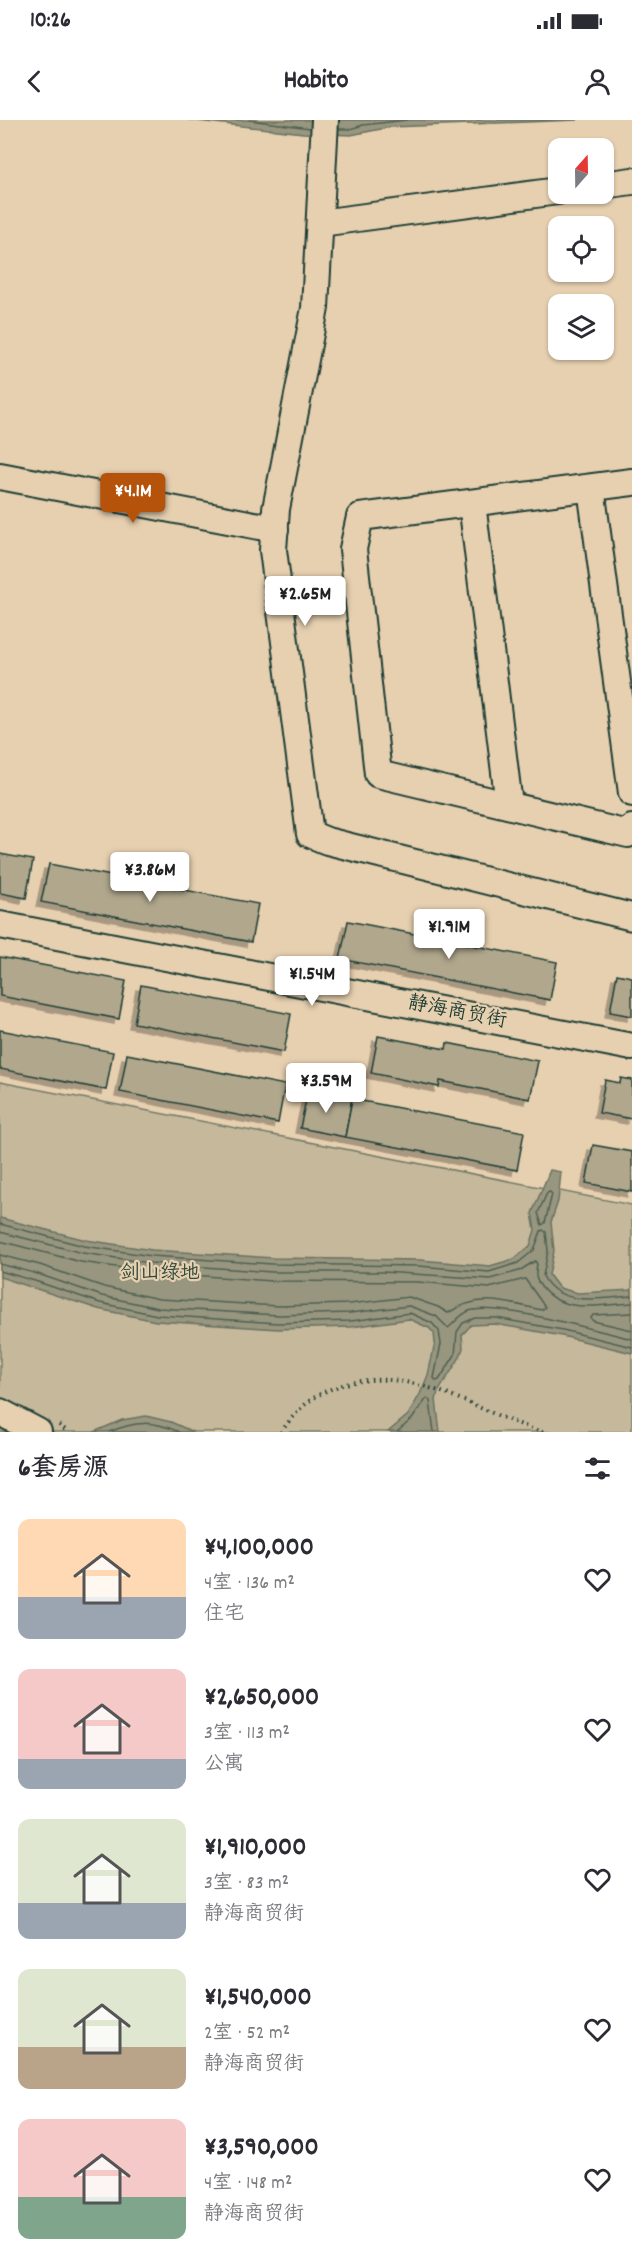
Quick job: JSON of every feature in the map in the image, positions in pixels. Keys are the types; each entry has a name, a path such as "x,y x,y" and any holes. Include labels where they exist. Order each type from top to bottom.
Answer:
{"street":[{"path":"325,120 315,308 276,510 273,550 310,834 327,841 632,917"},
{"path":"614,183 632,181"},
{"path":"320,223 548,192"},
{"path":"0,477 275,529"},
{"path":"632,482 360,517 353,549 378,774 628,834 632,828"},
{"path":"591,488 632,793"},
{"path":"472,503 509,805"},
{"name":"静海商贸街","path":"0,925 632,1047"},
{"path":"0,1412 38,1432"}],"path":[{"path":"281,1432 296,1410 312,1398 340,1385 368,1379 390,1378 418,1384 543,1432"}],"green space":[{"name":"剑山绿地","path":"0,1082 632,1205 632,1432 0,1432"}],"water":[{"path":"189,120 578,120 391,127 351,135 303,133"},
{"path":"550,1170 561,1172 558,1201 551,1222 554,1251 549,1275 559,1288 578,1293 632,1290 632,1353 562,1336 495,1324 471,1325 462,1335 463,1348 460,1357 438,1392 436,1400 440,1432 388,1432 408,1415 420,1394 428,1375 435,1343 434,1333 429,1328 409,1319 351,1327 278,1329 156,1321 98,1309 0,1277 0,1218 86,1240 152,1250 273,1258 420,1260 490,1266 514,1259 530,1246 535,1230 532,1213"},
{"path":"146,1416 171,1422 193,1432 94,1432 122,1420"}],"building":[{"path":"0,854 33,860 26,898 0,893"},
{"path":"49,864 258,904 251,942 41,902"},
{"path":"348,921 557,962 550,1000 340,959"},
{"path":"0,957 126,981 119,1019 0,996"},
{"path":"617,974 632,977 632,1016 610,1012"},
{"path":"141,985 291,1014 284,1052 134,1023"},
{"path":"0,1030 113,1052 106,1090 0,1069"},
{"path":"378,1036 446,1049 447,1043 538,1061 530,1099 440,1081 439,1087 371,1073"},
{"path":"127,1054 285,1085 278,1123 120,1092"},
{"path":"621,1078 632,1080 632,1119 599,1113 605,1080 620,1083"},
{"path":"308,1090 352,1099 345,1137 300,1128"},
{"path":"352,1099 524,1132 517,1170 345,1137"},
{"path":"593,1145 632,1152 632,1192 586,1183"}]}
